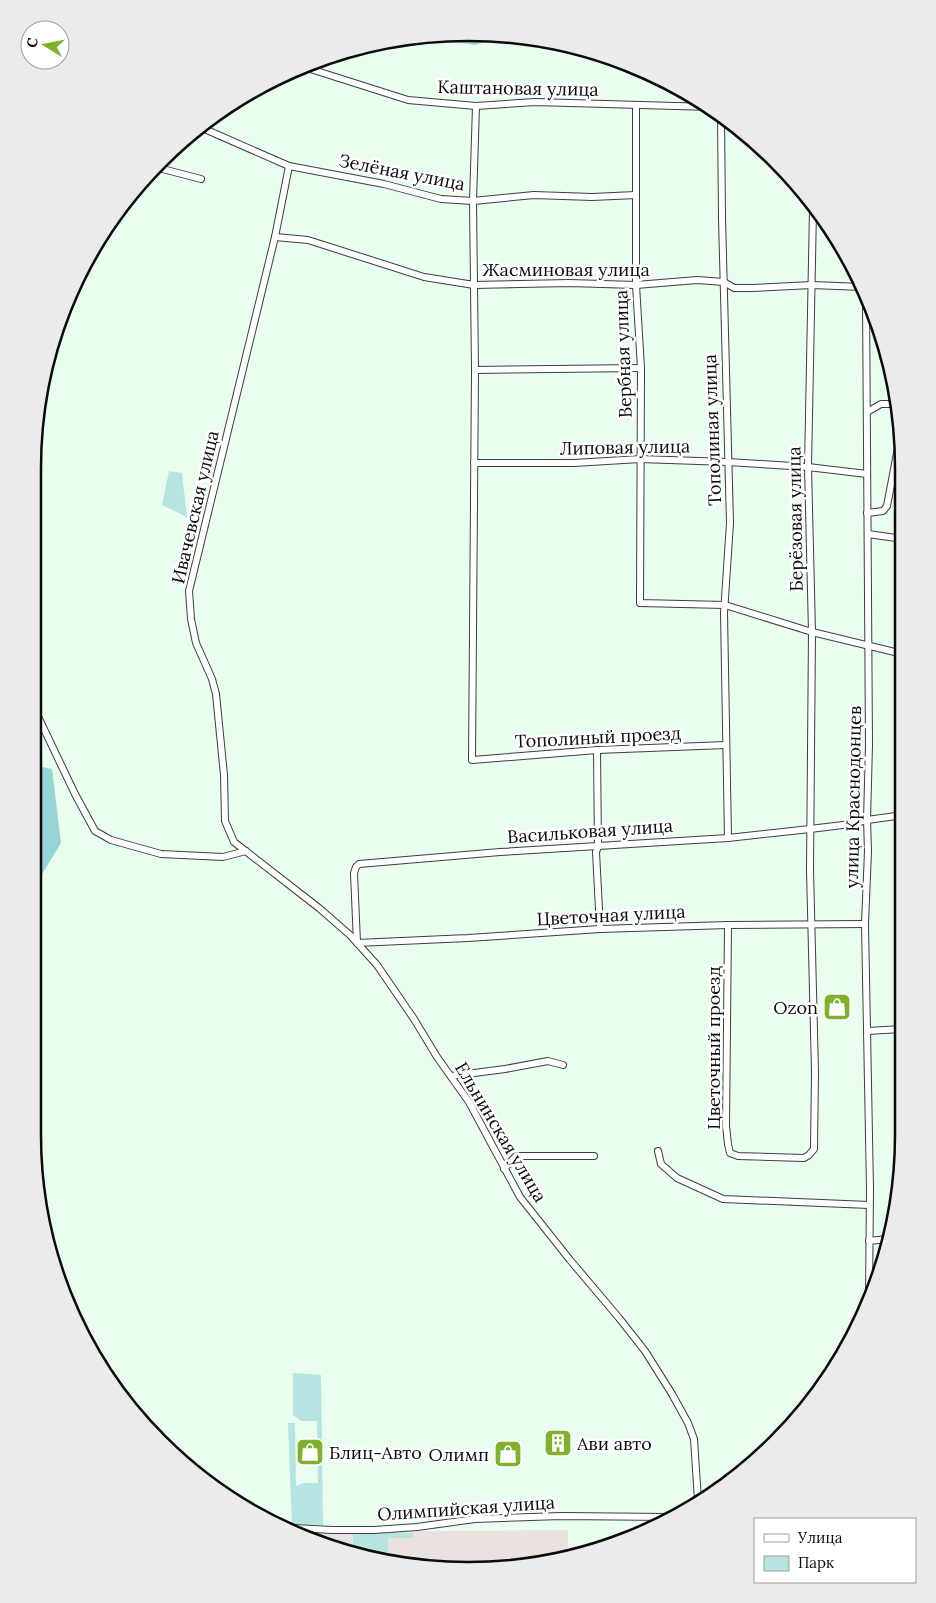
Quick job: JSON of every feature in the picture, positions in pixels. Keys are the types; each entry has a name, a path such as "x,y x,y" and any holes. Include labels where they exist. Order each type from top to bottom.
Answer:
{"street":[{"name":"Каштановая улица","path":"314,70 408,100 476,106 535,102 695,107"},
{"name":"Вербная улица","path":"636,105 636,284 641,368 640,603 725,605"},
{"path":"474,463 473,201 476,106"},
{"name":"Тополиная улица","path":"721,124 730,523 725,605 728,838"},
{"name":"Зелёная улица","path":"207,130 289,166 384,184 441,199 473,201 534,194 592,197 636,195"},
{"name":"Ивачевская улица","path":"234,842 225,821 224,775 216,694 212,679 196,643 191,619 189,591 275,237 289,166"},
{"path":"163,169 200,179"},
{"name":"Берёзовая улица","path":"810,830 812,632 808,467 813,216"},
{"name":"Жасминовая улица","path":"275,237 308,240 424,277 474,285 636,284 697,280 724,282 734,288 812,284 854,287"},
{"name":"улица Краснодонцев","path":"866,316 869,647 866,924 870,1189 869,1280"},
{"path":"475,370 641,368"},
{"path":"867,412 881,404 890,404"},
{"name":"Липовая улица","path":"474,463 574,463 640,459 808,467 867,474"},
{"name":"Тополиный проезд","path":"474,463 472,760 597,750 726,745"},
{"path":"867,513 883,511 887,506 895,464"},
{"path":"868,534 895,538"},
{"path":"725,605 812,632 895,653"},
{"path":"41,723 74,794 95,831 111,840 162,854 223,857 246,851"},
{"path":"597,750 598,846 596,852 600,929"},
{"name":"Васильковая улица","path":"357,942 354,873 359,864 500,852 728,838 810,830 895,817"},
{"name":"Цветочный проезд","path":"728,925 726,1126 730,1152 738,1156 804,1158 814,1149 815,1072 810,924 810,830"},
{"name":"Ельнинская улица","path":"234,842 319,908 357,942 377,965 475,1113 520,1197 619,1318 644,1351 672,1394 688,1423 694,1439 698,1495"},
{"name":"Цветочная улица","path":"357,942 468,938 600,929 728,925 866,924"},
{"path":"868,1031 895,1029"},
{"path":"451,1076 548,1061 563,1064"},
{"path":"658,1151 661,1164 677,1178 723,1199 869,1205"},
{"path":"504,1169 516,1156 594,1156"},
{"path":"869,1241 881,1240"},
{"name":"Олимпийская улица","path":"304,1529 374,1530 417,1527 475,1519 561,1516 657,1518"}],"shaded area":[{"path":"453,42 486,42 475,45"},
{"path":"41,767 52,769 61,843 41,876"},
{"path":"568,1530 568,1550 551,1554 496,1561 440,1561 385,1554 313,1532"}],"green space":[{"path":"169,471 182,473 187,517 162,505"},
{"path":"894,704 895,704 895,756"},
{"path":"293,1373 321,1375 323,1525 292,1523 288,1423 295,1423 296,1486 303,1483 318,1483 317,1421 301,1421 293,1415"},
{"path":"353,1533 413,1533 413,1538 388,1538 388,1554 353,1546"}],"place":[{"name":"Ozon","path":"837,1007"},
{"name":"Ави авто","path":"558,1443"},
{"name":"Блиц-Авто","path":"310,1452"},
{"name":"Олимп","path":"508,1454"}]}
